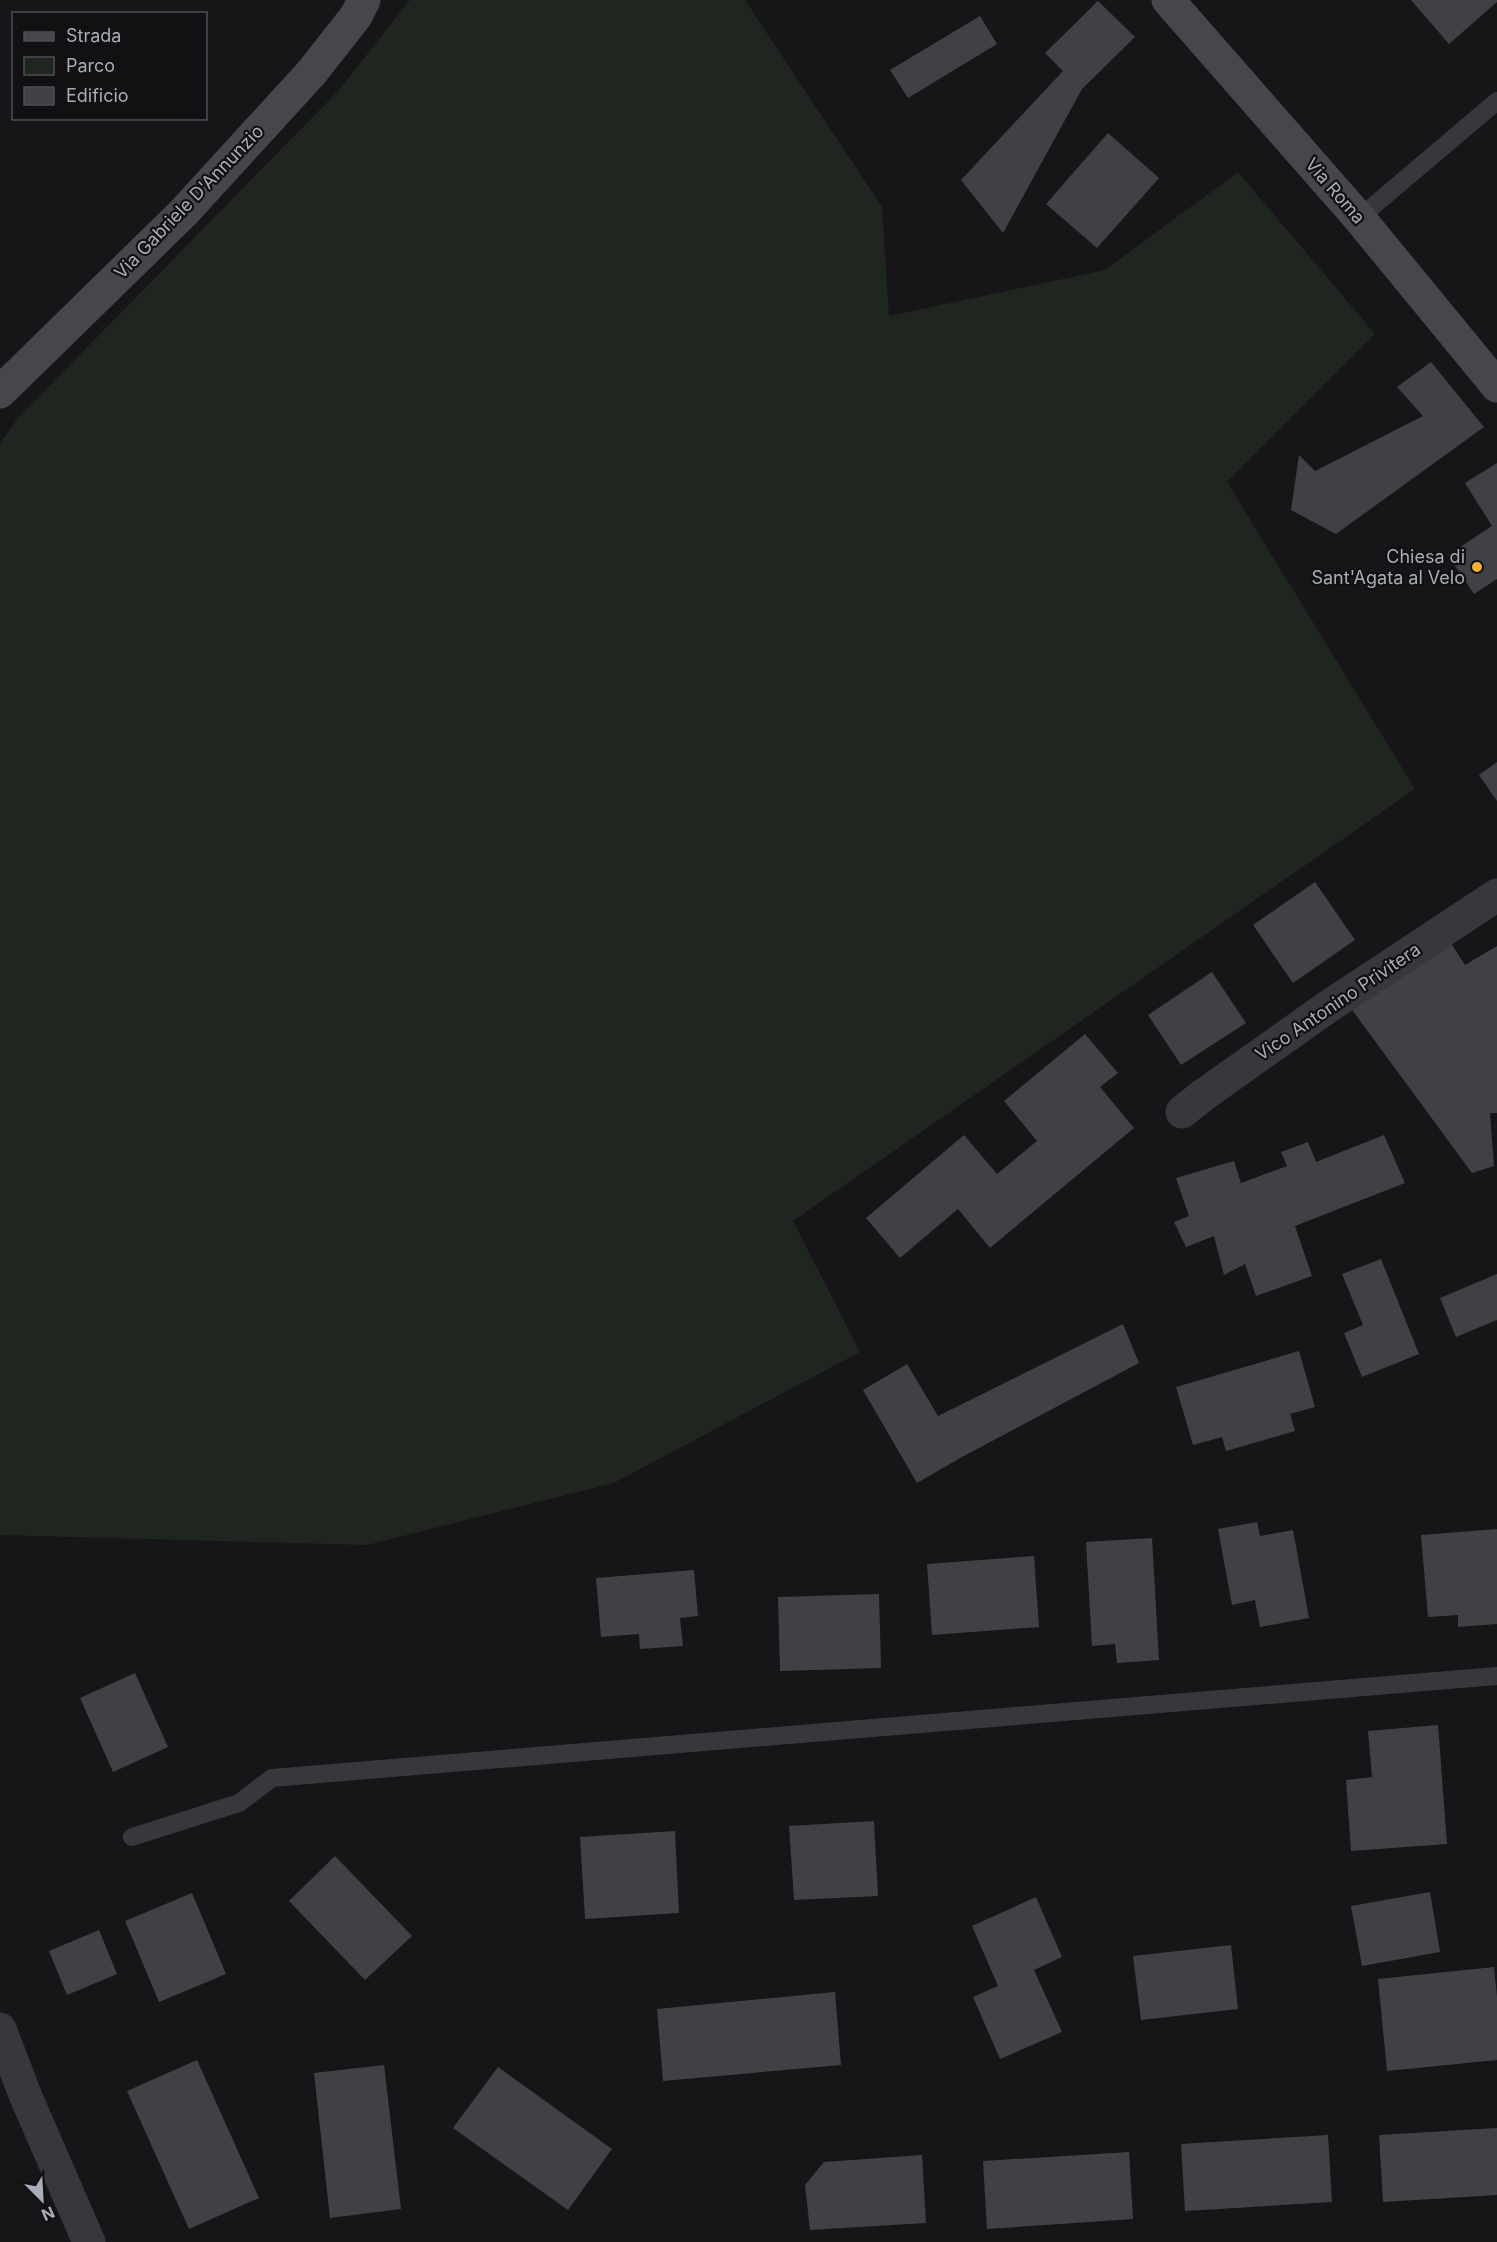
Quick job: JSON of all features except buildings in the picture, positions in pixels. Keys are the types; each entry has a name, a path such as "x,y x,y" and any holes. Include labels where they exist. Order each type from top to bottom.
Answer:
{"main road":[{"name":"Via Gabriele D'Annunzio","path":"0,392 184,212 312,72 356,16 364,0"},
{"name":"Via Roma","path":"1168,0 1359,218 1497,386"}],"street":[{"name":"Vico Antonino Privitera","path":"1182,1113 1202,1096 1329,1006 1497,895"},
{"path":"0,2029 26,2097 89,2242"}],"lane":[{"path":"1359,218 1497,101"},
{"path":"132,1837 239,1803 272,1778 1497,1676"}],"green space":[{"path":"410,0 745,0 882,207 889,316 1105,270 1238,172 1375,334 1227,482 1415,789 793,1221 860,1352 614,1483 367,1545 0,1535 0,443 18,418 338,91"}],"place":[{"name":"Chiesa di Sant'Agata al Velo","path":"1477,567"}]}
